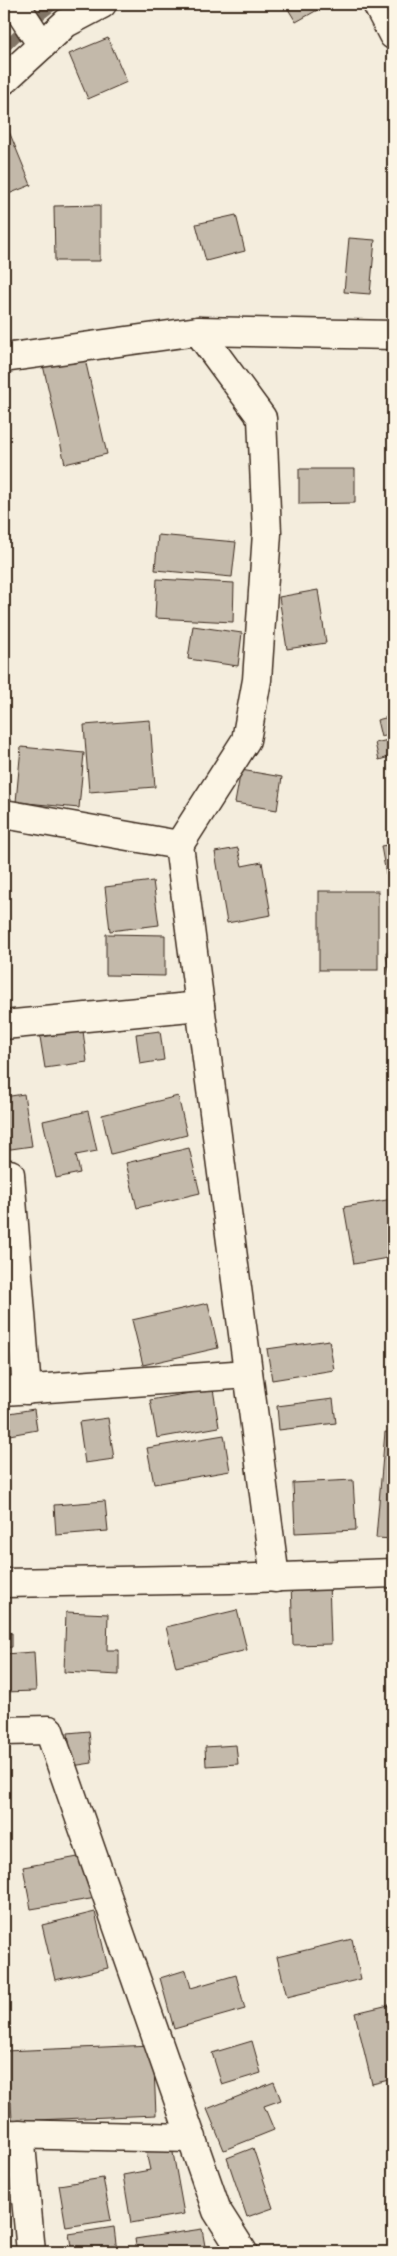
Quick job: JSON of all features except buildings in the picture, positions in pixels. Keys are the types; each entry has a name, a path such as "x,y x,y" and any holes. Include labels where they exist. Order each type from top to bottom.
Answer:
{"street":[{"path":"15,4 42,45"},
{"path":"4,80 66,23 102,4"},
{"path":"378,4 393,35"},
{"path":"4,358 198,331 393,335"},
{"path":"198,331 262,418 267,533 257,680 246,740 179,845 275,1578"},
{"path":"4,814 179,845"},
{"path":"4,1025 200,1006"},
{"path":"4,1174 10,1174 15,1390 248,1374"},
{"path":"4,1583 275,1578 393,1572"},
{"path":"4,1731 49,1730 217,2211 243,2252"},
{"path":"31,2252 12,2134 192,2138"}],"waterway":[{"path":"34,20 55,4"},
{"path":"4,48 22,31"}]}
